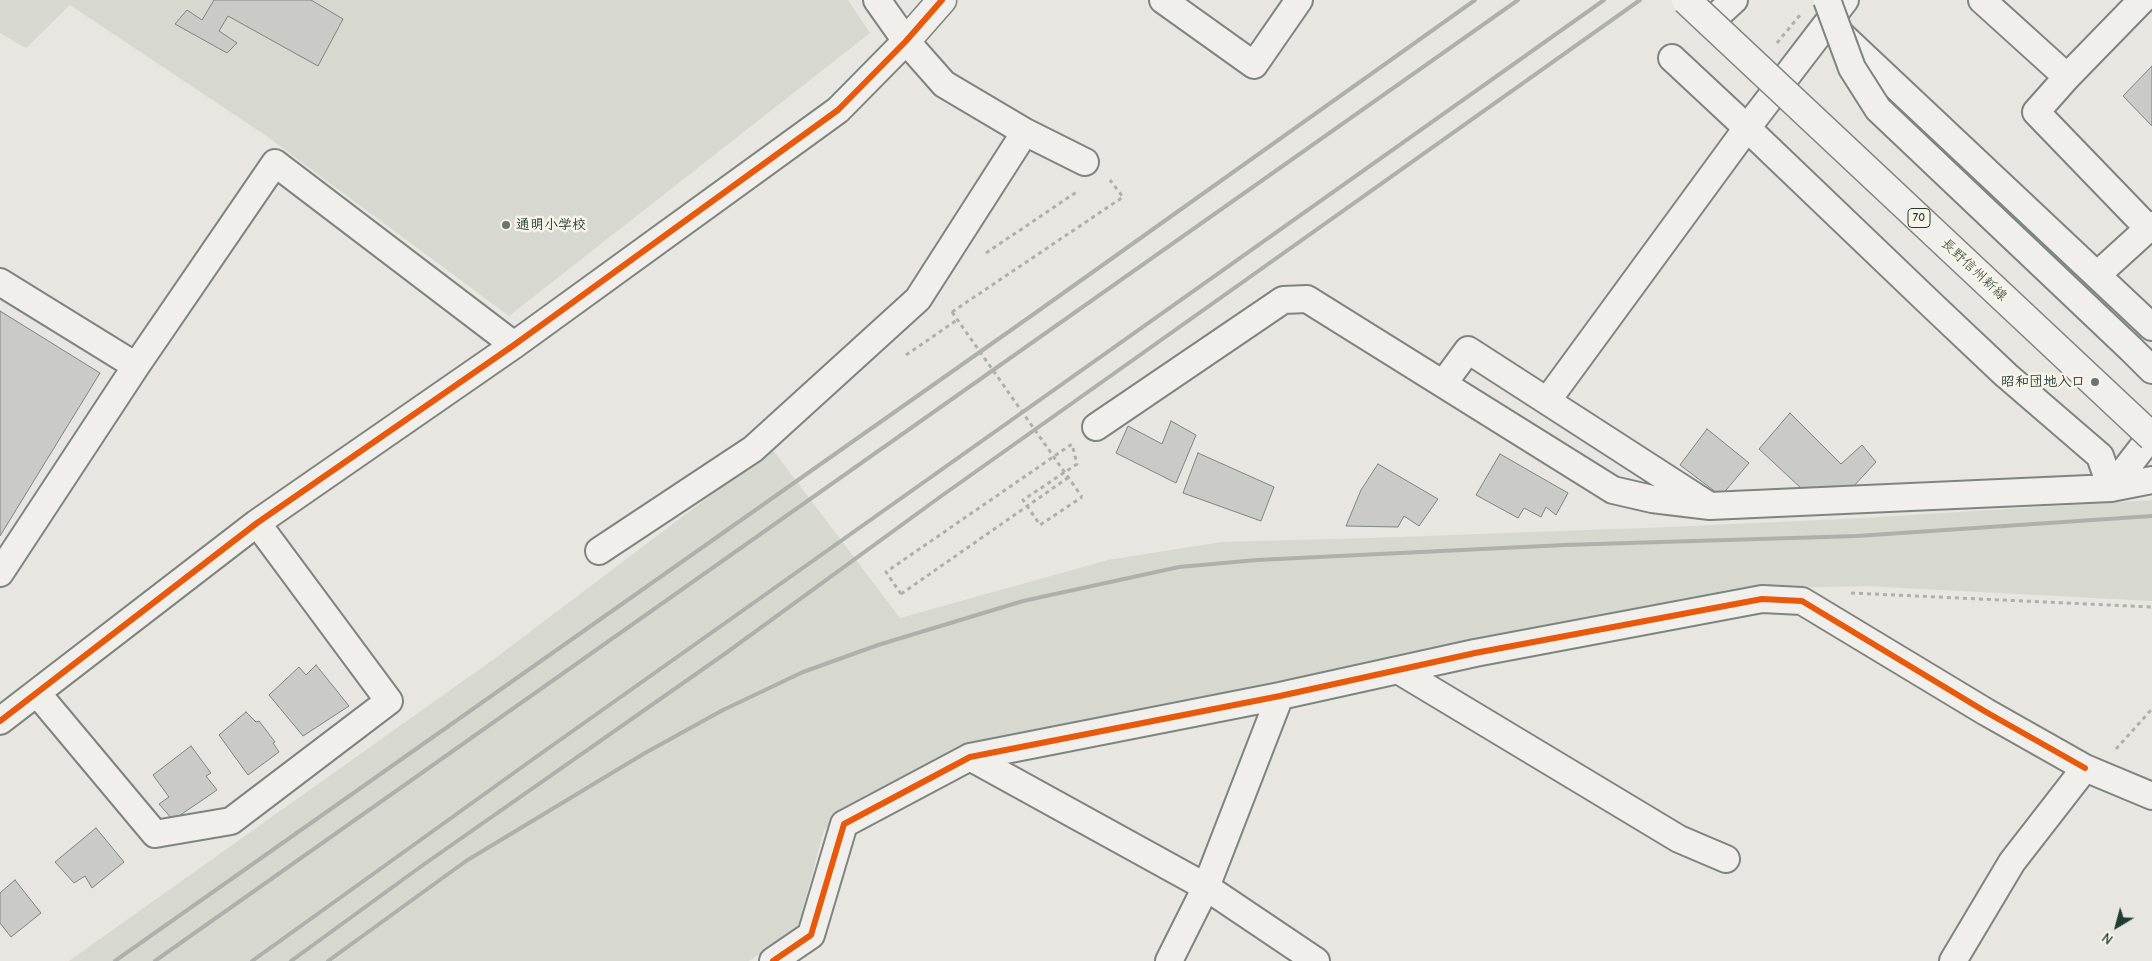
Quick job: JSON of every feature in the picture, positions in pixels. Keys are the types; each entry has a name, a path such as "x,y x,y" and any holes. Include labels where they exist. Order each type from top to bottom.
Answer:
{"main road":[{"path":"906,41 942,0"},
{"name":"長野信州新線","path":"1686,0 2152,436"}],"street":[{"path":"877,0 906,41 944,84 1025,132 1095,168"},
{"path":"1163,0 1254,65 1299,0"},
{"path":"1710,22 1734,0"},
{"path":"1547,401 1748,128 1820,11 1845,0"},
{"path":"1982,0 2067,77"},
{"path":"2097,275 2150,226 2036,112 2067,77 2142,0"},
{"path":"1820,11 2152,327"},
{"path":"1820,11 1878,109 2152,370"},
{"path":"0,721 257,523 514,345 838,110 906,41"},
{"path":"1672,58 1748,128 2006,375 2100,456 2111,488"},
{"path":"599,551 753,449 918,299 1025,132"},
{"path":"0,573 136,366 275,163 514,345"},
{"path":"0,282 136,366"},
{"path":"1096,427 1283,300 1308,299 1613,490 1652,499 1710,506 2111,488 2152,480"},
{"path":"1443,384 1468,350 1710,506"},
{"path":"2111,488 2152,436"},
{"path":"37,692 155,834 231,821 389,701 257,523"},
{"path":"773,961 811,935 844,824 970,757 1280,696 1474,653 1762,599 1802,601 1946,688 2092,771 2152,796"},
{"path":"1398,670 1679,839 1726,859"},
{"path":"1170,961 1206,887 1280,696"},
{"path":"970,757 1206,887 1316,961"},
{"path":"1953,961 2012,862 2092,771"}],"path":[{"path":"1774,48 1820,11"},
{"path":"1077,464 1023,500 1040,524 1082,497 1068,477 952,312 1122,197 1095,168"},
{"path":"982,256 1081,190"},
{"path":"1068,477 901,594 886,572 1072,444"},
{"path":"1850,592 2152,608"},
{"path":"2092,771 2152,710"}],"shaded area":[{"name":"通明小学校","path":"0,0 848,0 870,33 509,316 265,135 70,5 26,48 0,33"},
{"path":"772,449 900,618 1108,560 1221,542 1669,527 1862,518 2152,500 2152,601 1865,586 1738,589 1700,601 1161,704 999,739 970,757 867,794 824,830 798,927 749,961 69,961 494,659"}],"building":[{"path":"214,0 311,0 343,19 318,66 228,16 219,31 237,43 227,53 175,24 187,10 202,20"},
{"path":"2152,66 2152,126 2123,96"},
{"path":"0,311 100,373 0,536"},
{"path":"1790,413 1841,464 1862,445 1876,462 1839,502 1816,502 1759,449"},
{"path":"1171,421 1196,435 1176,483 1116,453 1128,426 1162,444"},
{"path":"1707,429 1749,463 1721,496 1680,465"},
{"path":"1198,453 1274,487 1261,521 1183,493"},
{"path":"1500,454 1568,493 1556,515 1546,507 1541,517 1524,508 1518,518 1476,495"},
{"path":"1378,464 1438,499 1419,526 1404,516 1398,527 1346,526 1361,490"},
{"path":"316,665 349,706 303,736 269,695 299,667 306,675"},
{"path":"246,712 256,722 259,721 275,742 273,743 279,752 248,775 219,735"},
{"path":"191,746 211,773 206,776 217,790 173,820 159,804 169,797 153,775"},
{"path":"96,828 124,862 92,888 85,876 74,883 55,862"},
{"path":"15,880 41,913 11,937 0,923 0,893"}],"railway":[{"path":"115,961 1031,316 1475,0"},
{"path":"155,961 1518,0"},
{"path":"252,961 529,762 1604,0"},
{"path":"291,961 423,865 726,653 940,497 1640,0"},
{"path":"328,961 466,861 645,753 723,710 803,672 878,645 1023,601 1179,567 1257,560 1564,545 1857,536 2152,516"}],"cycle path":[{"path":"0,721 257,523 514,345 838,110 906,41 942,0"},
{"path":"773,961 811,935 844,824 970,757 1280,696 1475,653 1762,599 1802,601 1986,712 2085,768"}],"place":[{"name":"通明小学校","path":"506,225"},
{"name":"昭和団地入口","path":"2095,382"}]}
